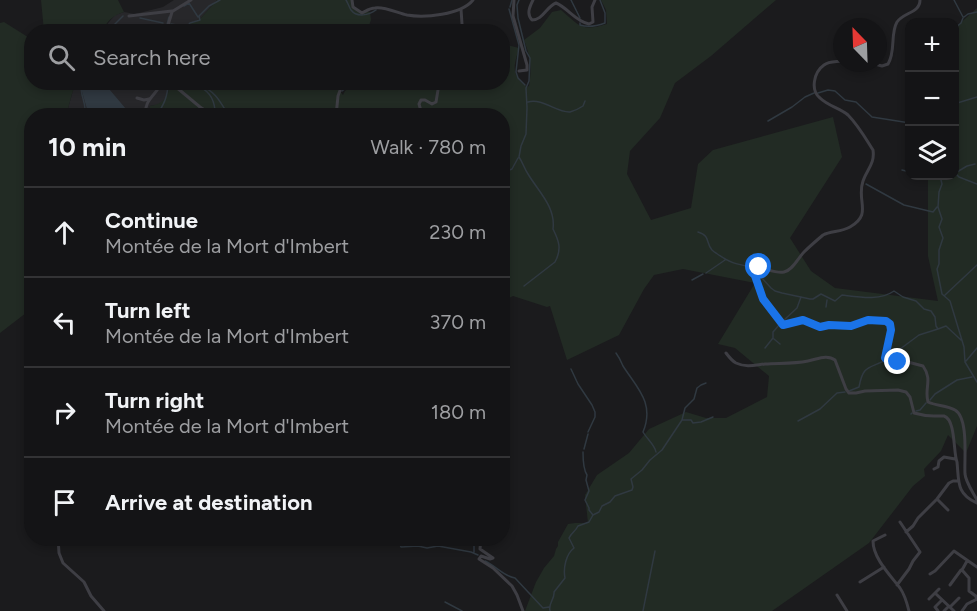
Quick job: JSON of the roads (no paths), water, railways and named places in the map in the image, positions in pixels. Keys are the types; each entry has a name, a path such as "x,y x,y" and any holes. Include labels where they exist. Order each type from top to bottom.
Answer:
{"street":[{"path":"129,16 172,11 191,0"},
{"path":"352,0 353,7 362,13 376,7 422,16 461,9 473,0"},
{"path":"514,0 513,18 527,65 527,70 519,71"},
{"path":"533,0 528,13 532,20 539,18 551,5 556,3 587,24 593,22 592,7 595,0"},
{"path":"887,64 892,56 896,24 906,14 918,8 920,0"},
{"path":"461,9 462,24"},
{"path":"168,24 172,11"},
{"path":"833,62 822,66 815,78 814,88 822,101 850,117 873,150 872,166 863,182 861,193 862,216 847,229 824,234 785,272 757,267 753,270 763,299 783,325 803,320 820,327 851,326 868,320 886,321 890,324 886,359 923,366 928,376 926,398 928,402 955,410 959,415 965,438 966,476 977,501"},
{"path":"145,108 159,90"},
{"path":"180,90 202,108"},
{"path":"337,108 340,90"},
{"path":"419,108 422,100 432,104 436,102 438,90"},
{"path":"137,98 144,100 152,98"},
{"path":"726,353 738,364 751,366 832,358 835,360 849,393 904,391 909,395 914,413 947,418 954,435 958,483 965,494 977,501"},
{"path":"934,469 943,457 955,459"},
{"path":"906,532 951,481 958,483"},
{"path":"937,499 948,510"},
{"path":"897,585 920,552 900,522"},
{"path":"885,535 873,543 876,555 905,598 909,611"},
{"path":"59,546 63,563 84,582 91,596 104,611"},
{"path":"480,546 493,558 481,556 479,559 493,568 512,586 523,611"},
{"path":"930,574 954,551 977,567"},
{"path":"950,585 968,561"},
{"path":"860,582 884,567"},
{"path":"962,570 969,577 969,591 977,598 967,604 962,611"},
{"path":"929,599 939,589"},
{"path":"935,593 954,611"},
{"path":"837,596 847,611"},
{"path":"944,611 959,598"},
{"path":"938,611 935,607 942,600"}],"waterway":[{"path":"189,24 200,20 199,16 209,6 220,0"},
{"path":"346,0 356,14 367,14 376,10"},
{"path":"510,7 512,0"},
{"path":"519,0 518,18 526,51 530,58 529,81 526,88 526,134 519,157 549,206 559,249 555,262 524,286"},
{"path":"571,0 580,18"},
{"path":"580,23 580,25 590,26 605,23 605,13 600,0"},
{"path":"954,0 963,17"},
{"path":"184,6 189,3 198,17"},
{"path":"509,9 519,45 516,72 525,85"},
{"path":"964,17 977,12"},
{"path":"115,24 123,16"},
{"path":"167,24 169,17"},
{"path":"140,18 163,23"},
{"path":"959,25 963,18"},
{"path":"81,90 85,108"},
{"path":"161,108 167,90"},
{"path":"204,90 211,97 215,108"},
{"path":"208,90 224,108"},
{"path":"818,93 828,90 835,91 845,100 856,102 872,117 905,122"},
{"path":"768,121 814,93"},
{"path":"959,102 977,97"},
{"path":"528,102 539,102 570,112 583,106 585,101"},
{"path":"510,170 518,158"},
{"path":"959,171 975,164"},
{"path":"959,177 977,184"},
{"path":"941,180 938,207 942,219 939,227 943,238 937,269 942,294 950,301 964,347 965,362 977,382"},
{"path":"866,184 904,205 933,212 937,207"},
{"path":"698,232 706,237 714,252 733,263 752,267 775,291 810,299 821,294 835,301 842,295 876,297 894,291 931,311 938,329 946,326 961,340"},
{"path":"706,273 725,260"},
{"path":"945,295 977,265"},
{"path":"692,280 703,274"},
{"path":"783,321 797,308 801,297"},
{"path":"826,307 827,300"},
{"path":"765,348 780,324"},
{"path":"888,358 919,335 938,329"},
{"path":"774,339 780,344"},
{"path":"966,361 977,348"},
{"path":"616,353 643,396 647,413 643,432 656,452"},
{"path":"849,391 859,387 862,375 867,369 886,360"},
{"path":"571,369 595,412 588,432"},
{"path":"930,400 935,394 957,380 972,377"},
{"path":"550,611 554,592 565,578 567,557 574,548 570,536 578,526 589,522 593,515 615,496 632,490 631,479 662,450 682,420 685,408 694,399 697,388 706,383"},
{"path":"798,421 820,409 837,393 845,392"},
{"path":"916,411 926,403"},
{"path":"683,420 691,420 693,423 713,417"},
{"path":"584,449 588,434"},
{"path":"583,452 589,491 585,500 593,515"},
{"path":"401,546 418,546"},
{"path":"418,546 427,548 438,546"},
{"path":"438,546 478,555"},
{"path":"474,546 474,552"},
{"path":"643,611 655,551"},
{"path":"485,561 515,578 543,608 549,607"},
{"path":"445,602 462,611"}]}
